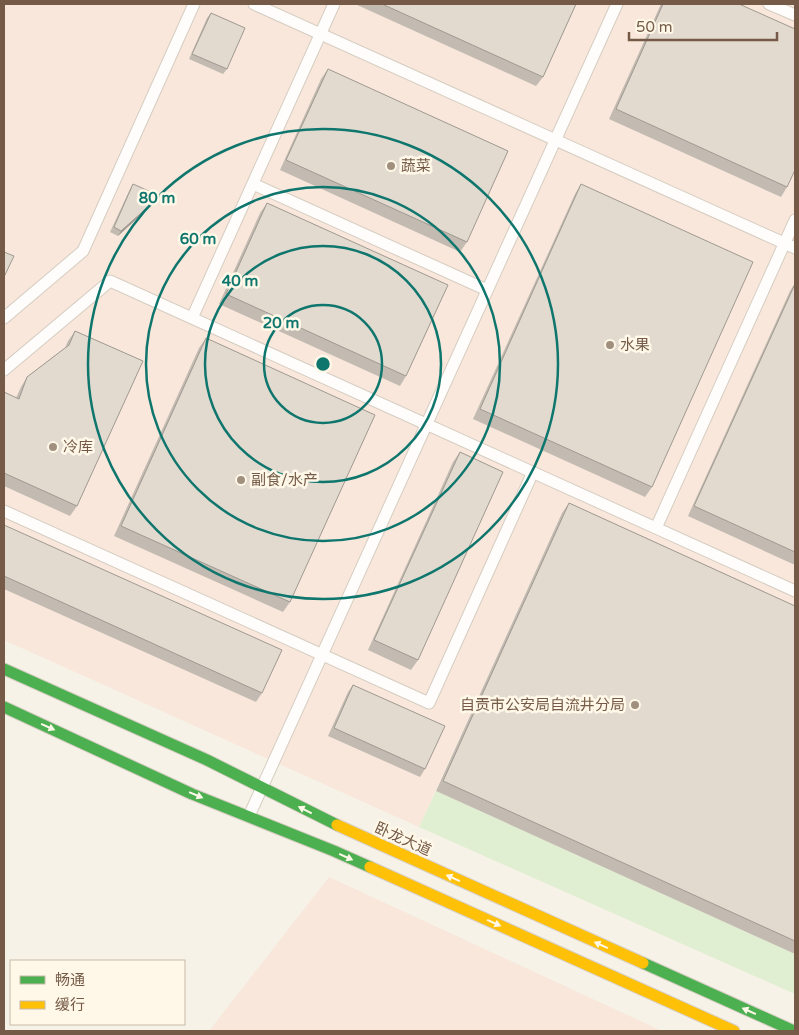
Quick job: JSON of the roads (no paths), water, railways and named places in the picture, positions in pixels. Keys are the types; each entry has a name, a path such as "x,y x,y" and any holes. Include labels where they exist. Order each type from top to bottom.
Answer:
{"main road":[{"name":"卧龙大道","path":"4,669 207,760 344,829 794,1031"},
{"path":"4,707 192,794 343,855 734,1031"}],"lane":[{"path":"4,318 83,251 194,4"},
{"path":"254,4 790,246"},
{"path":"192,318 334,4"},
{"path":"249,816 617,4"},
{"path":"769,4 795,15"},
{"path":"252,184 487,290"},
{"path":"656,528 790,246 795,220"},
{"path":"4,370 110,281 795,591"},
{"path":"4,511 428,703 533,472"}],"place":[{"name":"蔬菜","path":"391,166"},
{"name":"水果","path":"610,345"},
{"name":"冷库","path":"53,447"},
{"name":"副食/水产","path":"241,480"},
{"name":"自贡市公安局自流井分局","path":"635,705"}]}
